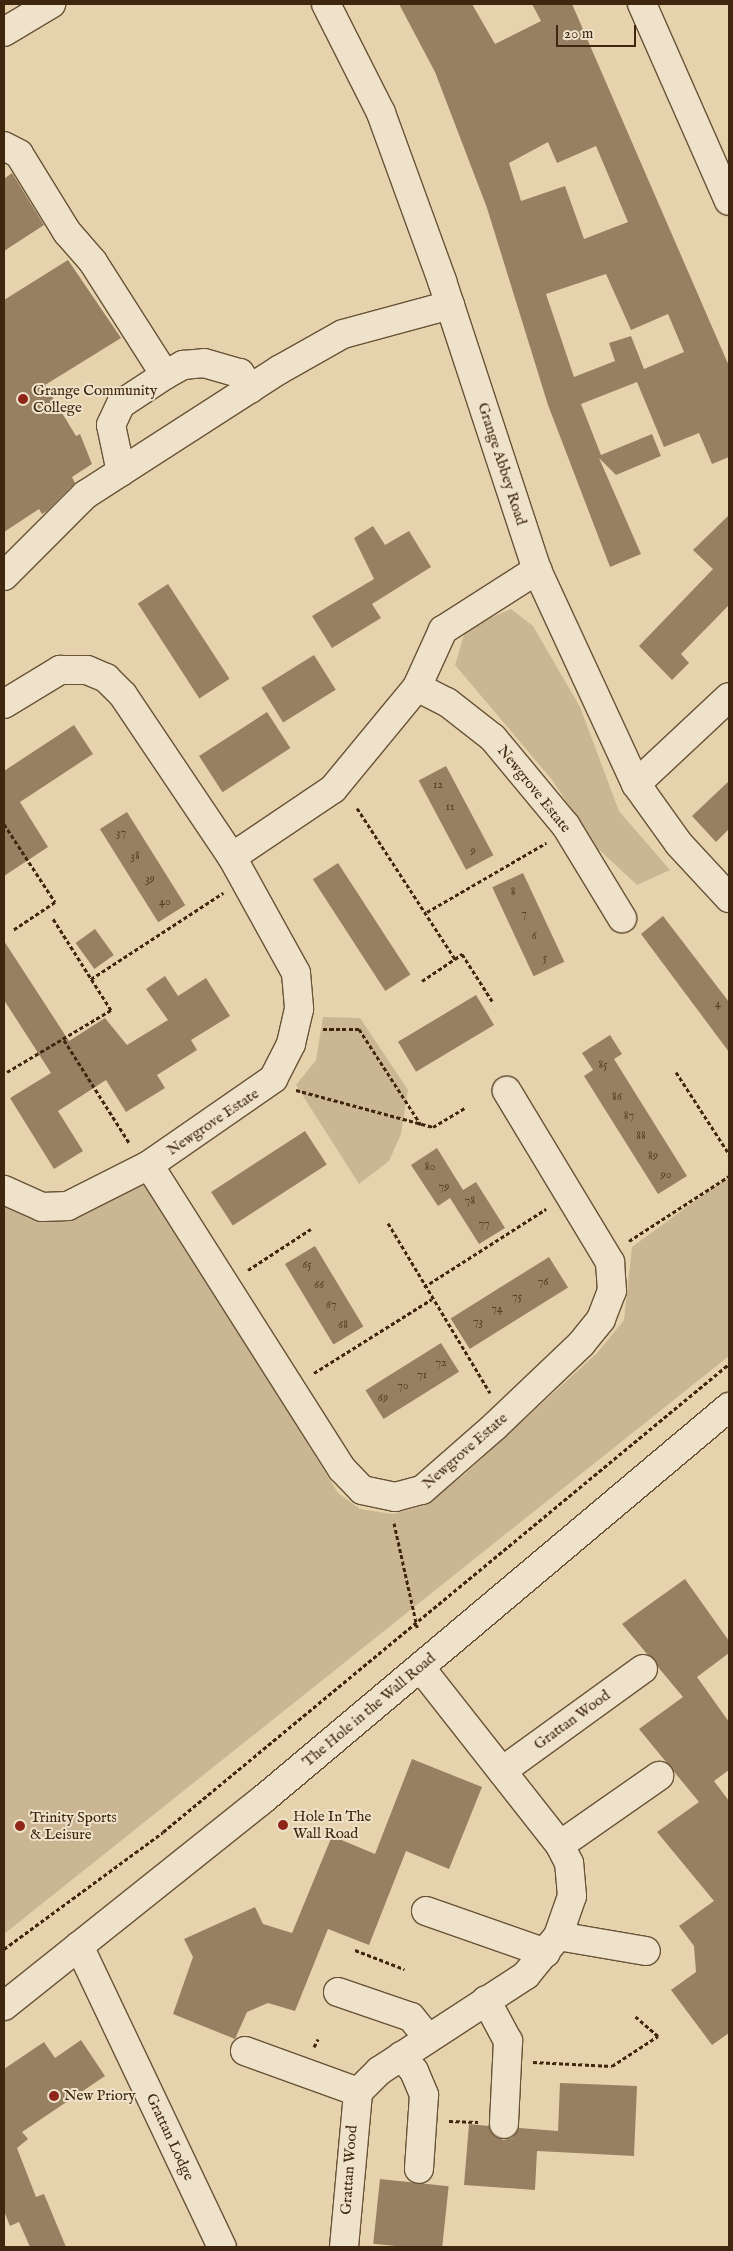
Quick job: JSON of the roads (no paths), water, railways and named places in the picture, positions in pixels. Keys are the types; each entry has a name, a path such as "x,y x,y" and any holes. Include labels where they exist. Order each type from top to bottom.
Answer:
{"street":[{"path":"4,32 51,4"},
{"name":"Grange Abbey Road","path":"326,4 381,112 450,305 537,570 636,784 679,844 729,898"},
{"path":"642,4 729,201"},
{"path":"4,146 19,154 67,232 93,262 165,375"},
{"path":"4,576 52,524 122,472 250,389 343,334 450,305"},
{"path":"122,472 111,425 122,404 165,375 183,365 204,363 240,373 250,389"},
{"path":"238,868 333,789 417,686 443,630 537,570"},
{"name":"Newgrove Estate","path":"4,704 60,670 87,670 106,678 122,695 238,868 296,973 299,1009 291,1044 273,1079 256,1095 149,1165 68,1206 42,1207 4,1190"},
{"name":"Newgrove Estate","path":"417,686 447,702 493,738 566,826 622,918"},
{"path":"636,784 729,696"},
{"name":"Newgrove Estate","path":"149,1165 342,1469 362,1490 386,1494 422,1490 495,1426 581,1344 601,1319 612,1291 610,1262 507,1091"},
{"name":"The Hole in the Wall Road","path":"4,2006 420,1667 729,1407"},
{"path":"245,2050 358,2092 401,2056 526,1975 552,1945 572,1896 568,1863 560,1845 420,1667"},
{"name":"Grattan Wood","path":"502,1771 643,1669"},
{"path":"560,1845 659,1776"},
{"path":"426,1911 552,1945 646,1951"},
{"name":"Grattan Lodge","path":"79,1946 222,2247"},
{"path":"338,1992 411,2018 428,2038"},
{"path":"486,2000 508,2041 504,2124"},
{"path":"401,2056 414,2071 424,2095 424,2119 418,2169"},
{"name":"Grattan Wood","path":"344,2247 358,2092"}],"place":[{"name":"Grange Community College","path":"23,399"},
{"name":"Hole In The Wall Road","path":"283,1825"},
{"name":"Trinity Sports & Leisure","path":"20,1826"},
{"name":"New Priory","path":"54,2096"}]}
